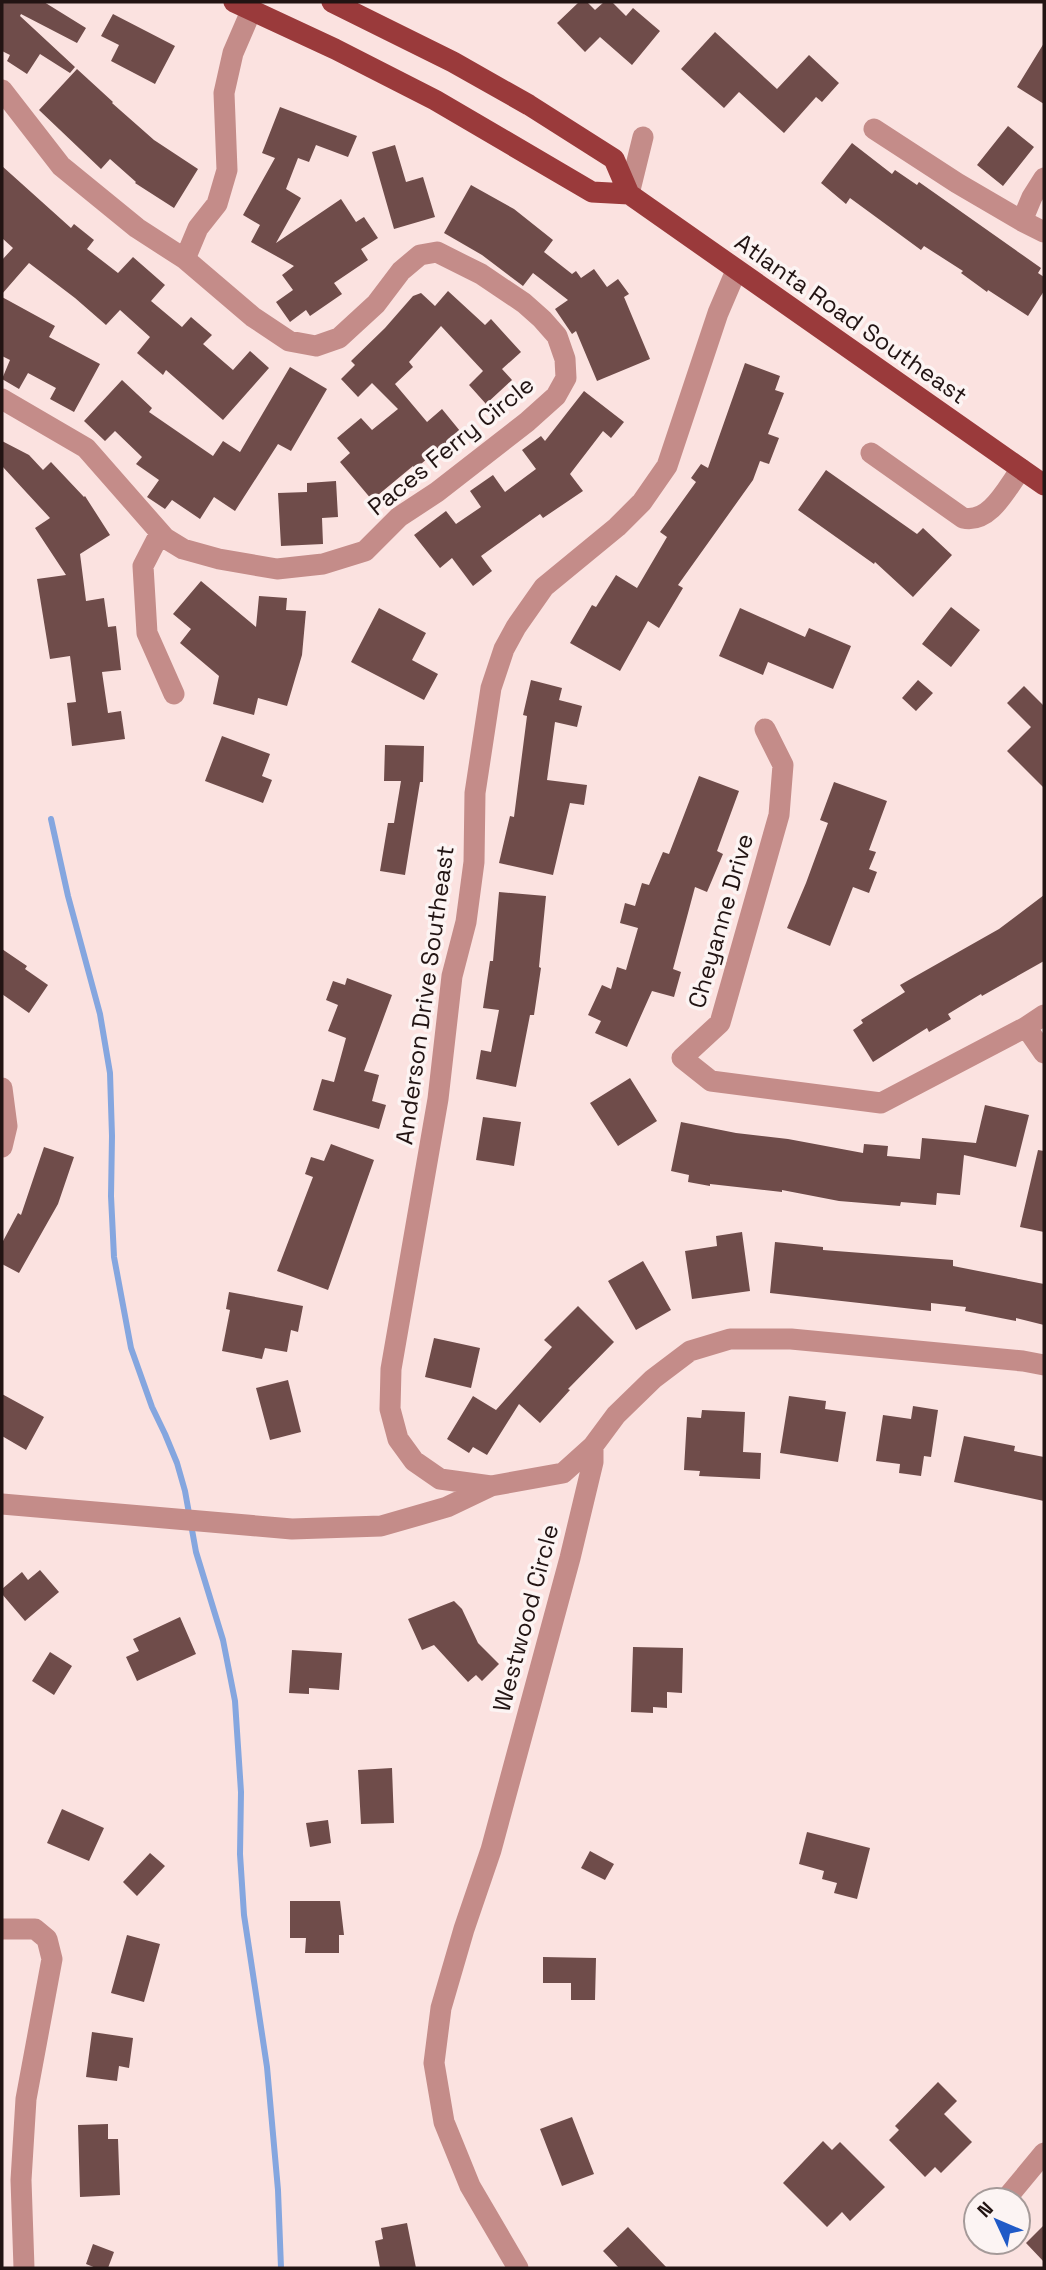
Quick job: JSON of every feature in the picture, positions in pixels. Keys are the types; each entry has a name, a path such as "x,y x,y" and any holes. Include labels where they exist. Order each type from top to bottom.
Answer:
{"main road":[{"path":"247,4 435,100 592,192 629,194 614,159 453,62 332,2"},
{"name":"Atlanta Road Southeast","path":"629,194 1044,485"}],"street":[{"path":"185,259 198,228 217,204 227,170 224,93 247,4"},
{"name":"Paces Ferry Circle","path":"2,90 61,166 137,228 185,259 253,317 289,341 316,346 339,338 376,304 401,271 420,255 437,252 481,274 524,303 542,319 556,336 565,359 566,378 556,396 527,422 437,492 400,517 365,551 323,564 277,569 219,559 183,549 165,538 86,448 2,399"},
{"path":"874,129 957,183 1044,232"},
{"path":"629,194 643,137"},
{"path":"1022,221 1044,178"},
{"name":"Anderson Drive Southeast","path":"491,1486 440,1479 414,1461 397,1439 390,1409 391,1369 438,1099 452,976 468,910 474,862 475,793 491,688 504,649 544,587 617,527 642,502 667,466 718,313 736,271"},
{"path":"871,453 963,518 972,520 982,517 994,505 1021,469"},
{"path":"160,533 143,566 147,633 174,694"},
{"name":"Cheyanne Drive","path":"765,729 783,765 779,815 720,1023 682,1058 711,1081 881,1103 1035,1021"},
{"path":"1035,1021 1044,1053"},
{"path":"2,1088 8,1126 2,1147"},
{"name":"Westwood Circle","path":"518,2268 470,2186 444,2122 434,2063 441,2008 502,1810 570,1558 593,1462 593,1446 616,1415 653,1379 690,1351 730,1339 792,1339 1044,1365"},
{"name":"Anderson Drive Southeast","path":"2,1504 292,1529 381,1526 447,1507 491,1486 564,1473 593,1446"},
{"path":"2,1929 35,1929 47,1940 52,1959 26,2099 21,2180 24,2268"},
{"path":"1017,2186 1044,2153"}],"building":[{"path":"2,2 44,2 86,28 77,43 21,14 20,16 75,67 70,73 40,54 27,74 7,61 10,55 2,51"},
{"path":"579,2 587,2 595,10 604,2 612,2 626,16 633,8 660,31 632,65 600,37 585,52 557,23"},
{"path":"113,14 175,46 155,84 111,61 119,45 101,36"},
{"path":"715,32 777,89 809,55 839,83 822,102 816,97 784,133 739,92 724,108 681,69"},
{"path":"1044,43 1044,104 1017,87"},
{"path":"77,69 154,140 198,169 174,208 135,183 110,159 101,169 39,110"},
{"path":"280,107 357,136 348,157 316,145 309,162 298,158 286,189 301,198 276,243 341,199 356,222 364,217 378,238 361,249 368,260 334,283 342,294 310,316 306,310 290,322 276,302 293,290 282,275 294,266 251,242 260,225 243,215 275,158 262,153"},
{"path":"1008,126 1034,147 1003,186 977,165"},
{"path":"852,143 892,174 895,170 917,185 919,182 1041,268 1038,273 1044,277 1044,291 1028,316 988,290 987,292 961,273 963,271 924,246 921,250 850,198 846,204 821,183"},
{"path":"395,145 406,182 423,177 435,217 394,229 372,152"},
{"path":"2,166 71,228 74,224 94,240 87,249 118,273 133,257 165,285 151,301 182,327 191,317 212,335 203,344 233,370 250,351 269,368 223,420 166,370 163,375 137,353 150,337 120,310 106,325 29,263 2,294 2,260 13,248 2,238"},
{"path":"471,185 514,209 553,240 544,252 572,274 576,271 581,278 594,269 607,287 618,279 629,294 624,297 650,359 597,381 576,331 572,334 555,309 568,300 533,273 523,286 482,255 444,233"},
{"path":"448,291 485,325 491,319 521,352 502,369 512,380 486,404 469,385 483,371 441,326 409,362 413,367 395,384 427,422 442,409 460,431 415,469 413,466 372,500 340,462 350,453 337,438 361,418 372,430 398,409 372,383 358,397 341,379 355,365 351,361 413,296 421,293 435,306"},
{"path":"2,297 55,326 49,337 100,364 74,412 50,399 56,388 28,373 19,389 2,379 10,360 2,356"},
{"path":"745,363 780,376 775,390 784,393 768,434 779,438 769,464 760,461 753,480 678,585 683,588 659,628 648,621 620,671 570,643 592,605 596,607 616,575 637,588 667,537 660,532 696,482 691,478 701,464 708,468"},
{"path":"290,367 327,389 291,451 278,444 235,511 214,497 200,519 172,500 165,509 147,497 159,480 136,464 142,457 115,431 105,441 84,421 122,380 152,408 149,412 213,456 223,441 240,452"},
{"path":"584,391 624,422 611,438 603,431 570,474 583,491 543,518 540,514 481,556 492,571 473,586 452,558 440,568 414,535 446,511 456,524 481,507 470,491 493,475 505,492 536,469 522,450 541,436 545,441"},
{"path":"2,441 29,455 43,470 51,462 85,496 110,535 80,554 86,601 104,598 108,627 116,626 121,670 102,672 108,713 121,711 125,739 72,746 67,703 76,702 70,656 50,659 37,579 66,575 35,528 50,518 2,466"},
{"path":"826,470 917,534 923,528 952,555 913,597 875,562 874,564 798,510"},
{"path":"336,481 338,517 322,518 323,544 281,546 278,493 307,492 307,483"},
{"path":"201,581 256,627 259,596 287,598 286,610 306,611 302,655 287,706 258,698 254,715 213,704 219,676 180,643 191,629 173,614"},
{"path":"951,607 980,630 951,667 922,644"},
{"path":"379,608 426,633 412,660 438,674 424,700 351,662"},
{"path":"740,608 805,637 809,628 851,646 833,689 768,662 763,675 719,656"},
{"path":"531,680 562,688 559,700 582,706 577,727 555,722 547,780 587,785 584,805 570,803 553,875 499,863 510,816 514,817 527,716 523,715"},
{"path":"918,680 933,693 916,711 902,698"},
{"path":"1024,686 1044,706 1044,788 1007,751 1031,727 1007,703"},
{"path":"222,736 270,754 262,776 272,780 263,803 205,781"},
{"path":"385,745 424,746 423,782 420,782 405,875 380,871 388,823 394,823 401,781 384,781"},
{"path":"699,776 739,791 717,851 723,854 707,892 695,887 673,969 681,972 674,997 652,991 627,1047 595,1033 601,1021 588,1015 602,985 611,989 617,967 626,970 638,928 620,923 625,903 635,906 642,883 649,885 663,852 669,854"},
{"path":"834,782 887,801 869,850 876,852 869,869 877,872 869,893 853,887 830,946 787,928 828,823 820,820"},
{"path":"499,892 546,896 541,968 534,1015 530,1015 516,1087 476,1079 481,1050 491,1052 499,1010 483,1008 490,961 493,961"},
{"path":"1044,895 1044,961 982,996 981,994 948,1014 951,1019 929,1032 927,1028 873,1062 853,1030 863,1023 861,1020 905,992 900,985 999,929"},
{"path":"2,949 48,985 29,1013 2,994"},
{"path":"347,978 392,995 364,1071 379,1075 372,1101 386,1105 379,1129 313,1110 322,1079 334,1082 346,1038 328,1031 338,1005 326,1000 333,981 345,985"},
{"path":"630,1078 657,1121 618,1146 590,1103"},
{"path":"985,1105 1029,1115 1016,1167 964,1155 960,1195 937,1193 936,1205 901,1202 900,1206 839,1201 782,1190 710,1186 688,1182 689,1175 671,1171 681,1122 863,1153 864,1144 888,1146 887,1156 920,1159 922,1138 976,1143"},
{"path":"483,1117 521,1122 514,1166 476,1160"},
{"path":"331,1144 374,1160 328,1290 277,1271 313,1177 305,1174 311,1157 324,1161"},
{"path":"44,1147 74,1157 58,1204 19,1273 2,1264 2,1243 18,1213 21,1215"},
{"path":"1038,1150 1044,1151 1044,1232 1020,1227"},
{"path":"742,1232 750,1291 692,1299 685,1251 717,1246 716,1236"},
{"path":"775,1242 823,1247 823,1250 953,1260 953,1266 1044,1284 1044,1325 965,1311 966,1307 931,1303 931,1311 770,1293"},
{"path":"643,1261 671,1310 636,1330 608,1281"},
{"path":"229,1292 303,1306 298,1332 291,1330 287,1352 265,1348 262,1359 222,1351 230,1310 226,1309"},
{"path":"578,1306 614,1342 568,1389 570,1390 540,1423 519,1404 487,1455 473,1447 469,1453 447,1439 473,1396 496,1410 552,1347 544,1340"},
{"path":"434,1338 480,1348 471,1388 425,1377"},
{"path":"288,1380 301,1432 270,1440 256,1388"},
{"path":"2,1394 44,1417 26,1450 2,1436"},
{"path":"789,1396 826,1401 825,1409 846,1412 838,1462 780,1453"},
{"path":"913,1406 938,1410 931,1457 924,1456 921,1476 899,1473 900,1464 876,1461 883,1415 911,1419"},
{"path":"702,1410 745,1412 743,1452 761,1453 760,1479 699,1476 700,1471 684,1470 687,1417 701,1418"},
{"path":"964,1436 1015,1446 1014,1451 1044,1457 1044,1501 954,1482"},
{"path":"40,1570 59,1592 25,1621 2,1594 2,1589 22,1572 28,1580"},
{"path":"454,1601 462,1609 478,1643 499,1664 482,1681 476,1675 468,1682 434,1645 422,1650 408,1619"},
{"path":"180,1617 196,1654 137,1681 126,1657 139,1651 133,1639"},
{"path":"633,1647 683,1648 682,1693 667,1692 667,1708 653,1707 653,1713 631,1712"},
{"path":"292,1650 342,1653 339,1690 309,1688 309,1694 289,1693"},
{"path":"50,1652 72,1666 54,1695 32,1681"},
{"path":"392,1768 394,1823 361,1824 358,1770"},
{"path":"62,1809 104,1828 89,1861 47,1843"},
{"path":"328,1820 331,1843 310,1847 306,1823"},
{"path":"807,1832 870,1848 857,1899 834,1893 837,1883 822,1879 824,1871 799,1864"},
{"path":"590,1851 614,1864 605,1880 581,1868"},
{"path":"150,1853 165,1866 137,1896 123,1882"},
{"path":"290,1901 340,1901 344,1935 339,1935 339,1953 305,1953 306,1938 290,1938"},
{"path":"127,1935 160,1944 144,2002 111,1993"},
{"path":"543,1957 596,1958 595,2000 571,2000 571,1983 543,1983"},
{"path":"92,2032 133,2038 129,2068 119,2066 117,2081 86,2077"},
{"path":"938,2082 957,2101 944,2114 972,2142 941,2173 935,2167 925,2177 889,2140 899,2130 895,2126"},
{"path":"572,2117 594,2174 562,2186 540,2129"},
{"path":"108,2124 108,2139 118,2139 120,2195 80,2197 78,2125"},
{"path":"823,2141 832,2150 840,2142 885,2187 850,2221 842,2212 827,2227 783,2183"},
{"path":"407,2223 416,2268 380,2268 375,2241 383,2239 381,2228"},
{"path":"1044,2225 1044,2262 1032,2249 1032,2237"},
{"path":"628,2227 667,2268 619,2268 603,2251"},
{"path":"93,2244 114,2252 108,2268 96,2268 86,2264"}],"waterway":[{"path":"51,819 68,896 100,1014 110,1073 114,1257 131,1348 152,1407 177,1463 196,1552 223,1640 235,1701 241,1792 240,1854 244,1915 267,2067 278,2190 281,2268"}]}
